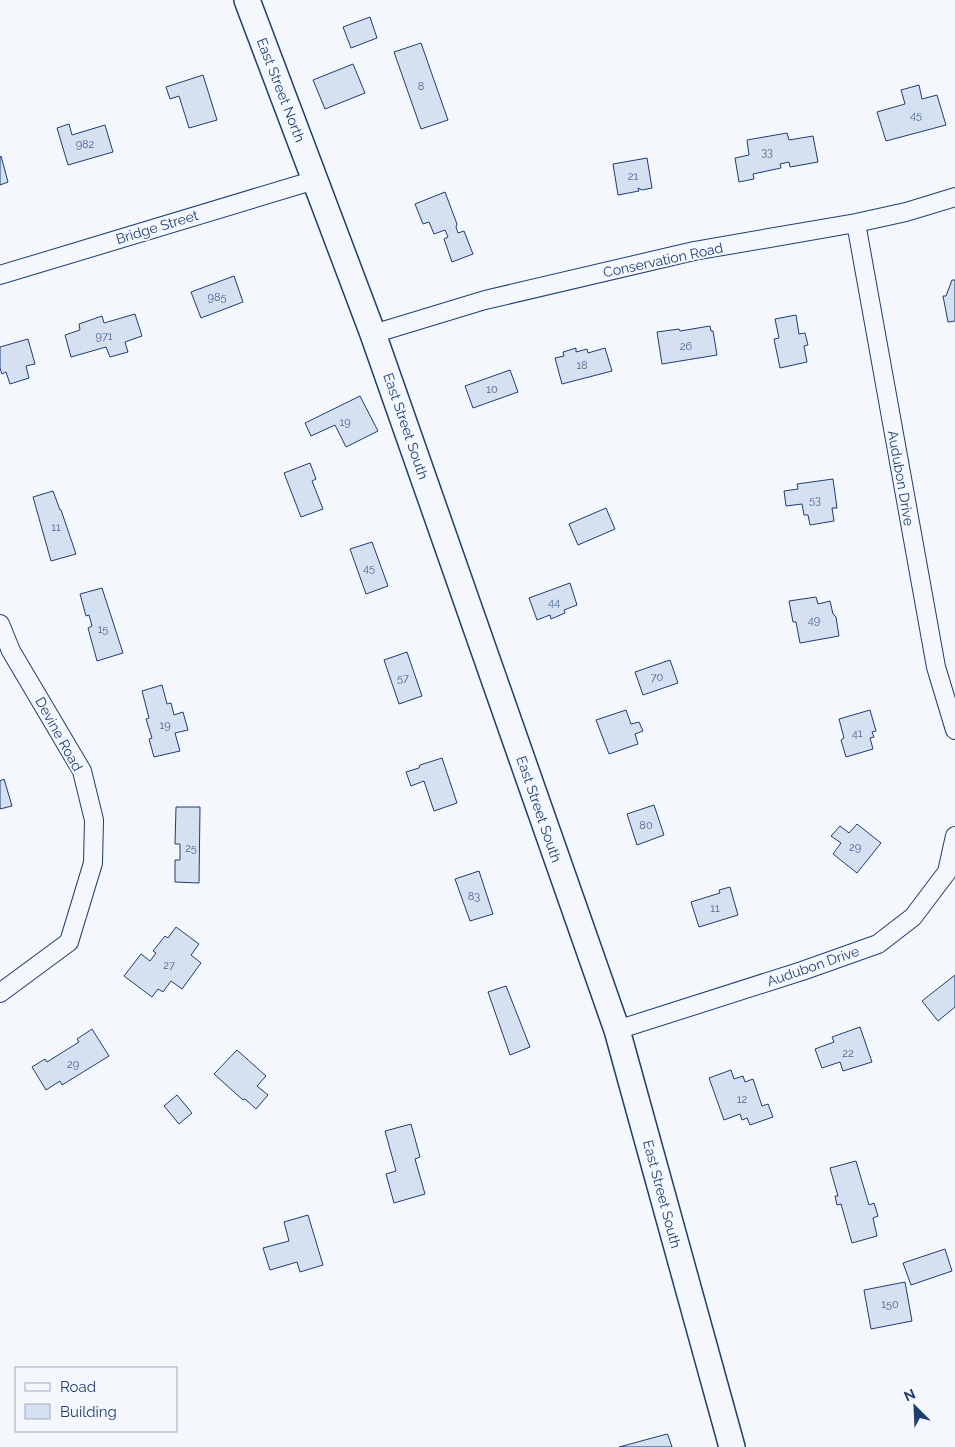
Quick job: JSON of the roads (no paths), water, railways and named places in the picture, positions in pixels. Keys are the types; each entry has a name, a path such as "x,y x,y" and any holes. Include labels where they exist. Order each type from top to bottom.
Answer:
{"main road":[{"name":"East Street North","path":"248,0 315,180"},
{"name":"East Street South","path":"315,180 373,334 617,1030 732,1447"}],"street":[{"name":"Bridge Street","path":"0,275 315,180"},
{"name":"Conservation Road","path":"373,334 485,300 694,251 856,223 906,212 955,197"},
{"name":"Audubon Drive","path":"856,223 936,667 955,730"},
{"name":"Devine Road","path":"0,624 12,651 82,771 94,820 93,863 70,942 0,993"},
{"name":"Audubon Drive","path":"617,1030 802,971 878,944 913,916 947,872 955,836"}]}
